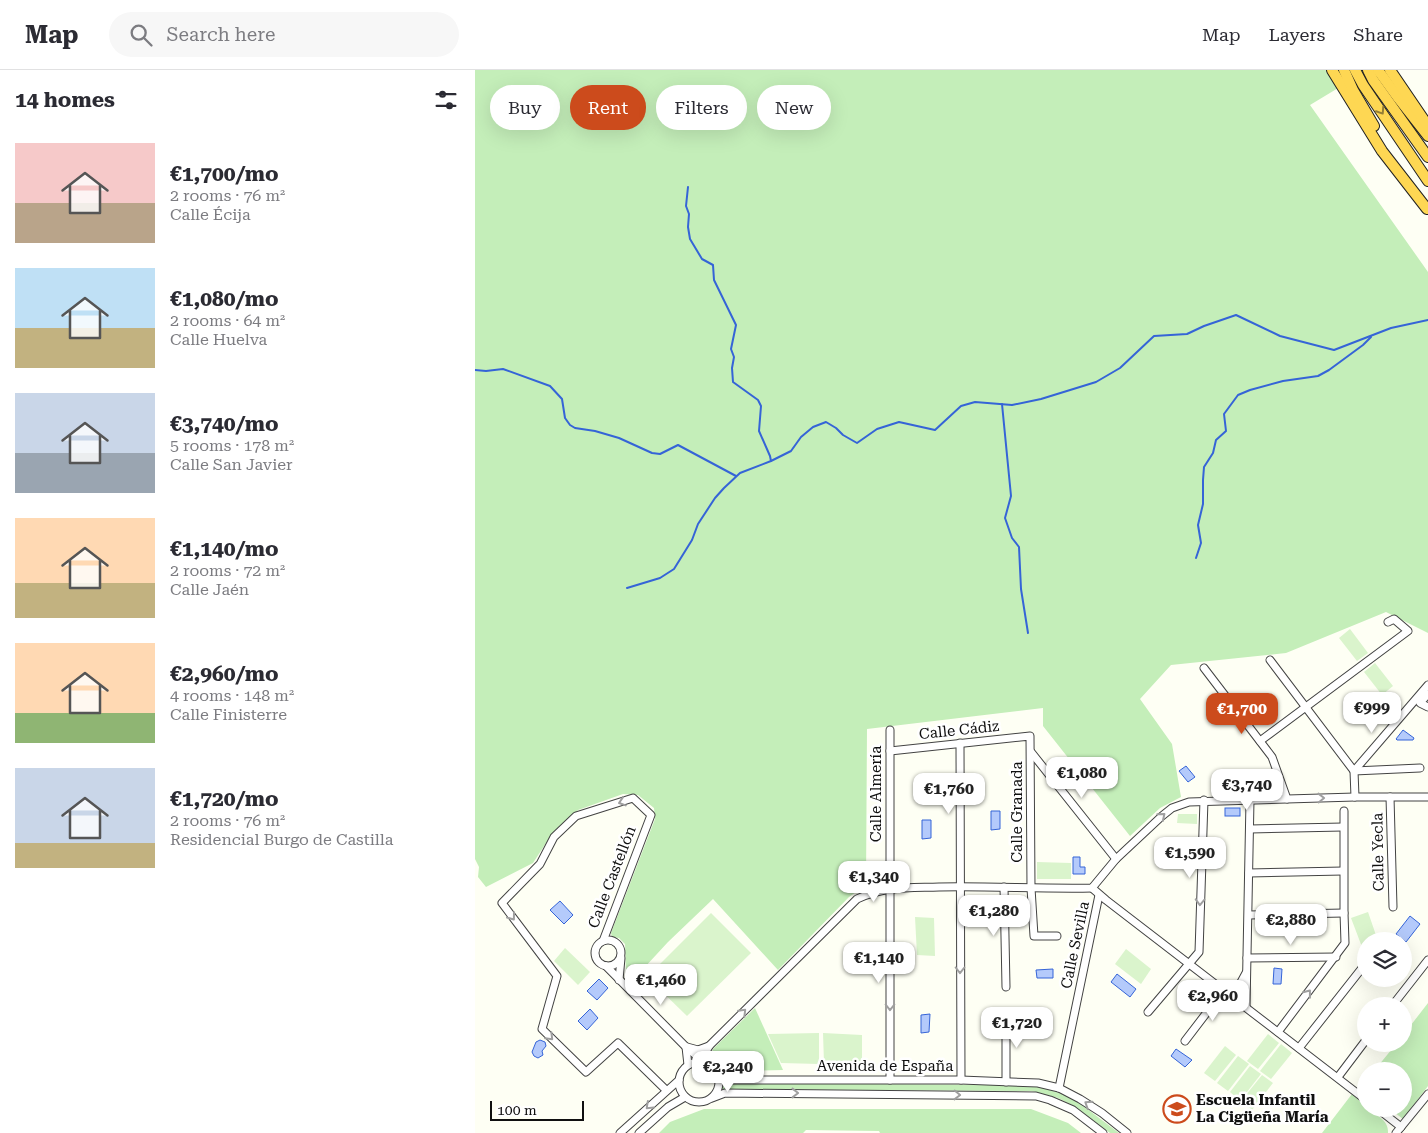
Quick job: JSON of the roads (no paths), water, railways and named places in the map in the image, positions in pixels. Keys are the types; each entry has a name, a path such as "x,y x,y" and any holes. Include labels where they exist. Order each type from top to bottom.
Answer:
{"highway":[{"path":"1332,70 1382,151 1427,210"},
{"path":"1344,70 1353,90 1386,147 1427,210"},
{"path":"1355,70 1428,181"},
{"path":"1367,70 1428,157"},
{"path":"1378,70 1428,136"},
{"path":"1390,70 1428,126"}],"street":[{"path":"1260,741 1408,631 1394,618 1388,622"},
{"path":"1270,660 1354,771 1355,797"},
{"path":"1204,668 1272,757 1287,799"},
{"path":"1354,771 1428,685"},
{"path":"1428,694 1420,702 1428,707"},
{"name":"Calle Almería","path":"890,730 890,1080"},
{"name":"Calle Cádiz","path":"890,751 1030,736"},
{"name":"Calle Granada","path":"1030,736 1031,888 1034,936 1057,936"},
{"path":"960,743 961,1080"},
{"path":"1031,752 1116,859"},
{"path":"1354,771 1420,768"},
{"path":"1092,888 1116,859 1162,816 1172,808 1189,802 1203,800 1425,797 1428,791"},
{"name":"Calle Yecla","path":"1391,797 1393,907"},
{"name":"Calle Castellón","path":"603,941 651,815 633,798 576,816 555,837 540,864 502,903 557,976 542,1029 585,1072 618,1043 667,1090"},
{"path":"1149,1012 1199,952 1203,800"},
{"path":"1246,1007 1251,829 1250,800"},
{"path":"1278,1032 1345,944 1343,913 1344,811"},
{"path":"1251,829 1343,827"},
{"path":"1249,873 1343,871"},
{"path":"1004,887 1006,986"},
{"path":"706,1063 705,1054 709,1046 857,899 870,893 890,888 1092,888 1357,1093"},
{"name":"Calle Sevilla","path":"1059,1088 1099,895"},
{"path":"1249,915 1343,913"},
{"path":"619,980 621,949 618,944 610,940 603,941 597,946 595,952 596,959 606,966 619,980 686,1047 713,1067 717,1072 719,1086 712,1098 698,1102 685,1097 681,1092 679,1080 683,1069 699,1061 706,1063"},
{"path":"606,966 616,963 621,956"},
{"path":"1247,958 1336,957"},
{"path":"1399,997 1428,960"},
{"path":"1233,997 1247,973"},
{"path":"1299,1048 1357,974"},
{"path":"1185,1041 1224,990"},
{"path":"987,1016 1044,1015"},
{"path":"1005,1016 1006,1082"},
{"path":"686,1047 698,1050 709,1046"},
{"path":"686,1047 688,1065"},
{"path":"1338,1077 1357,1052"},
{"name":"Avenida de España","path":"719,1078 725,1080 961,1080 1038,1083 1059,1088 1080,1099 1102,1113 1127,1133"},
{"path":"620,1133 679,1080"},
{"name":"Avenida de España","path":"712,1098 725,1093 1036,1096 1051,1100 1073,1110 1103,1133"},
{"path":"1386,1117 1399,1130 1428,1094"},
{"path":"639,1133 668,1106 685,1097"},
{"path":"627,1133 635,1120"}],"water":[{"path":"1403,730 1414,738 1413,740 1396,739"},
{"path":"1186,766 1195,777 1188,782 1179,771"},
{"path":"1225,808 1240,808 1240,816 1225,816"},
{"path":"991,811 1000,811 1000,829 991,830"},
{"path":"922,820 931,820 931,838 922,839"},
{"path":"1073,857 1080,857 1080,867 1085,867 1085,874 1073,874"},
{"path":"560,901 573,915 564,924 550,910"},
{"path":"1410,916 1420,924 1412,934 1412,932 1398,932"},
{"path":"1274,968 1282,969 1281,984 1273,984"},
{"path":"1053,969 1053,978 1037,978 1036,970"},
{"path":"1117,974 1136,989 1130,997 1111,982"},
{"path":"599,979 608,988 597,1000 587,991"},
{"path":"590,1009 598,1018 587,1030 578,1021"},
{"path":"930,1014 929,1032 921,1033 921,1015"},
{"path":"540,1040 545,1042 546,1046 542,1051 543,1055 538,1058 532,1052 536,1042"},
{"path":"1176,1049 1192,1060 1185,1067 1171,1056"}],"waterway":[{"path":"688,187 686,206 689,214 688,227 690,239 702,259 713,265 714,280 736,325 731,349 734,357 732,368 733,382 758,400 761,406 759,431 771,461"},
{"path":"627,588 660,578 674,569 692,540 698,524 715,498 740,473 791,451 801,437 813,427 826,422 857,443 877,429 899,422 935,430 961,406 975,402 1012,405 1041,399 1096,382 1120,368 1154,336 1187,334 1236,315 1280,336 1334,350 1391,328 1428,320"},
{"path":"1196,558 1201,543 1198,525 1203,504 1204,467 1213,453 1216,440 1226,431 1224,414 1238,395 1283,381 1318,376 1363,345 1371,337"},
{"path":"475,370 503,369 550,386 562,399 565,418 575,428 595,431 619,438 652,453 660,454 678,445 736,476"},
{"path":"1002,404 1011,496 1005,518 1012,538 1019,547 1021,589 1028,633"}],"place":[{"name":"Escuela Infantil La Cigüeña María","path":"1177,1109"}]}
